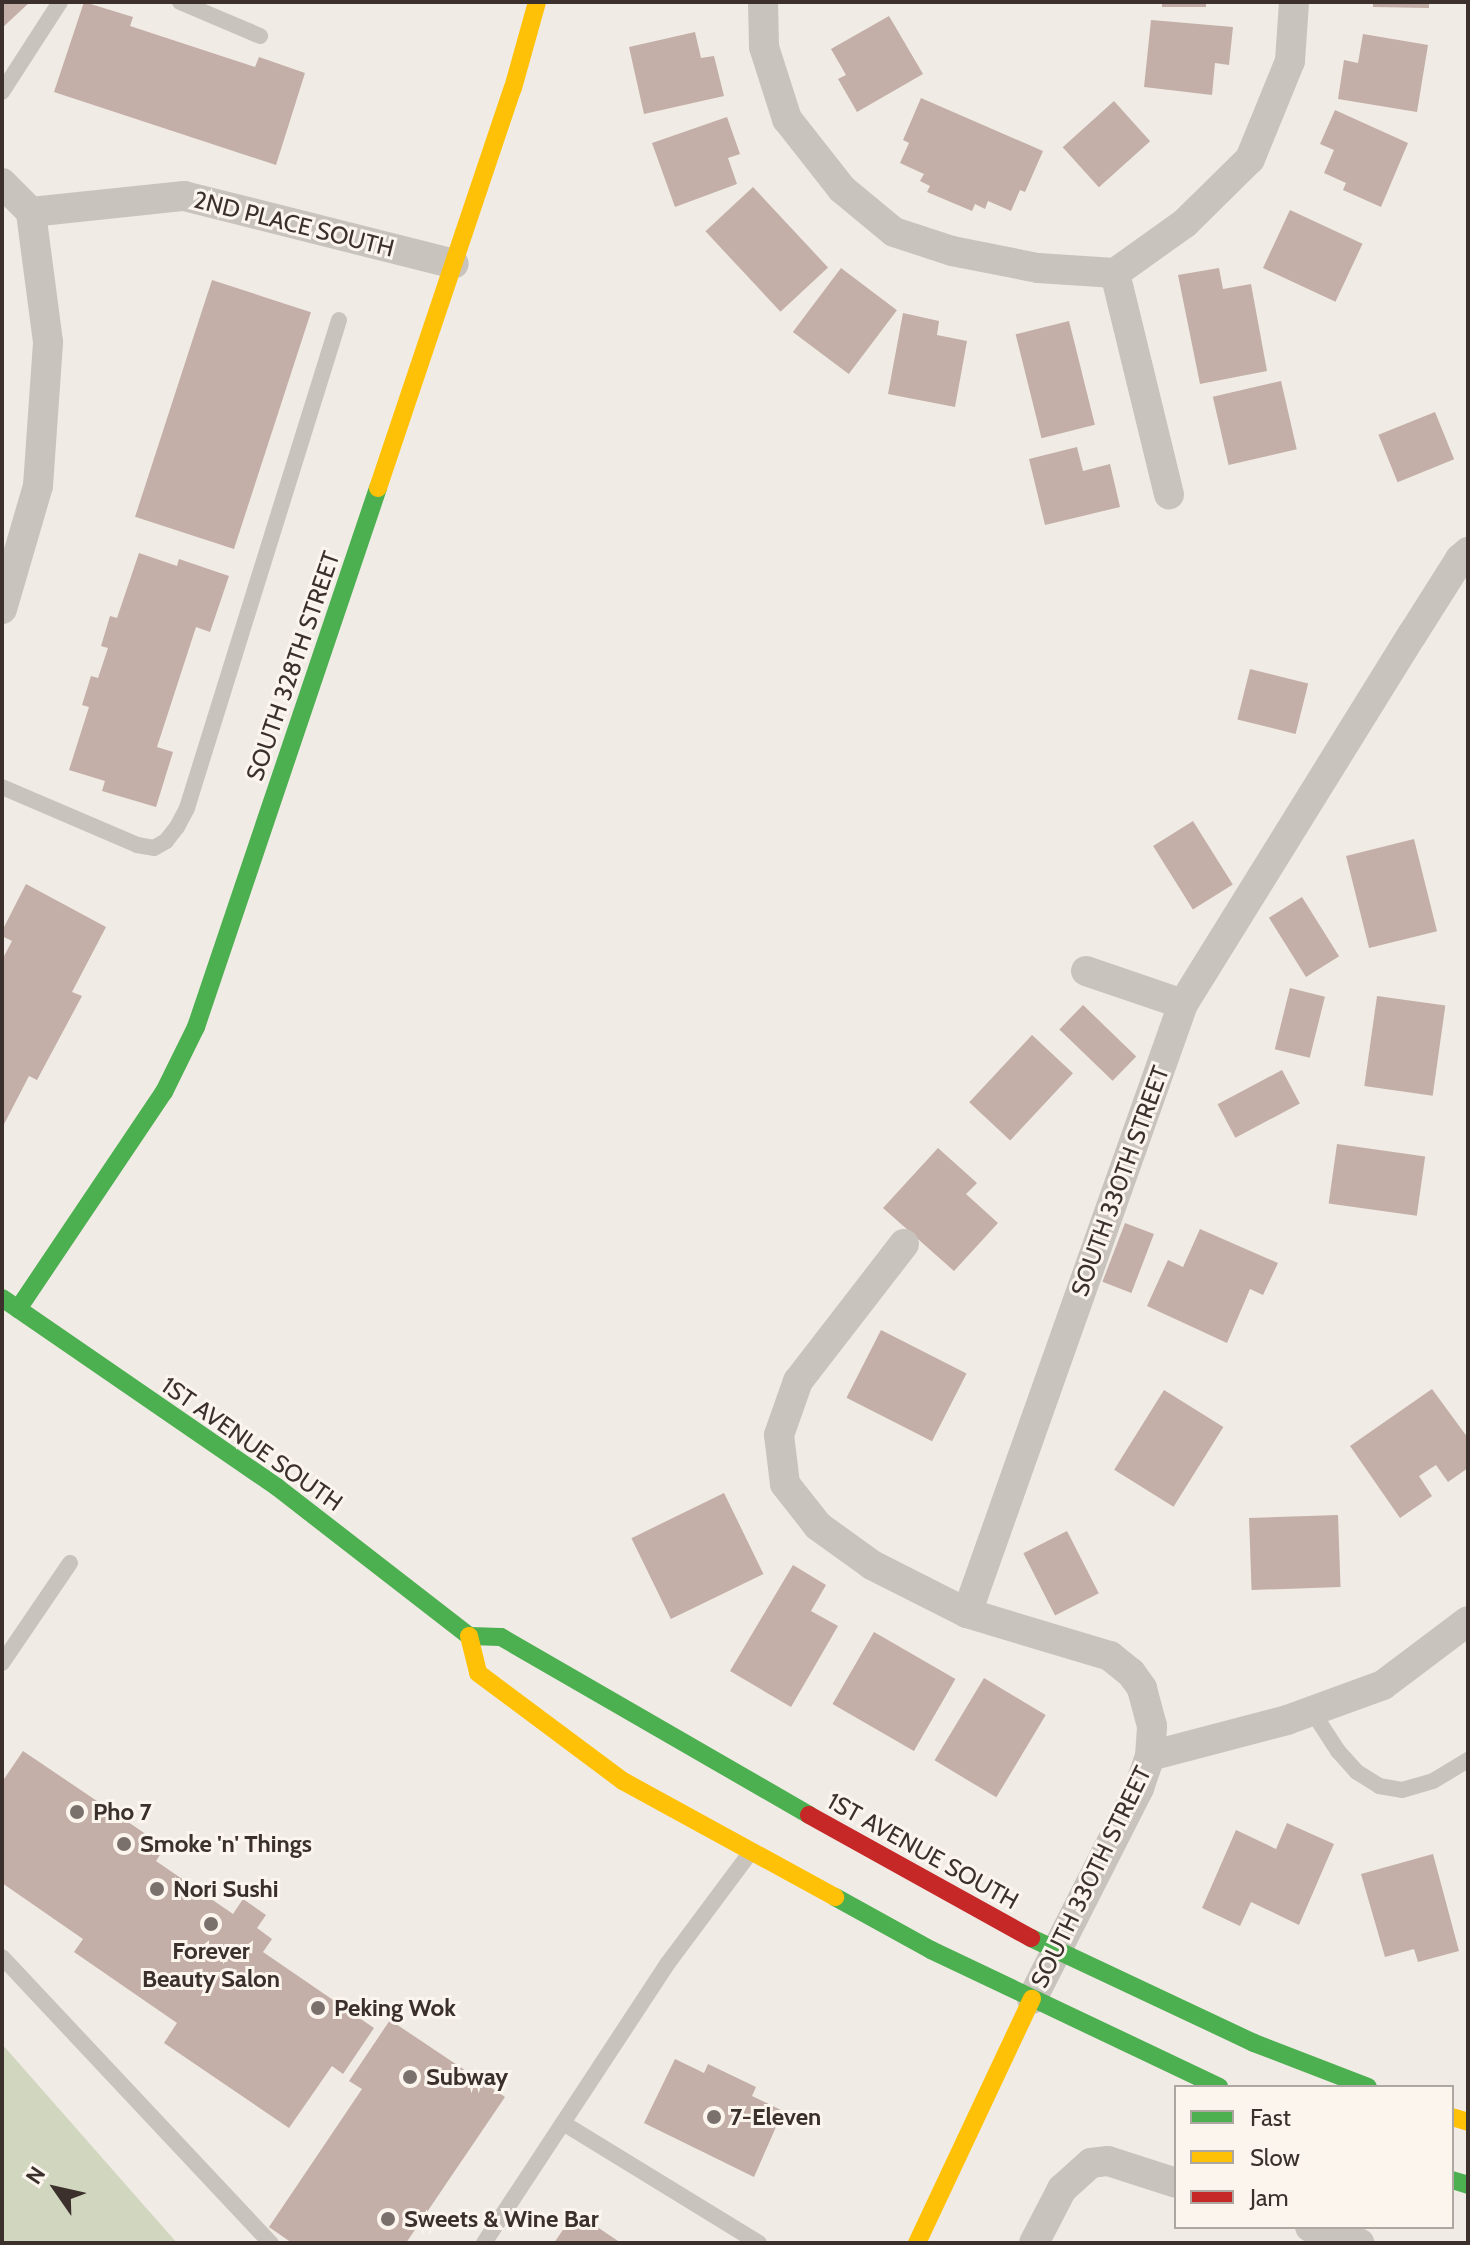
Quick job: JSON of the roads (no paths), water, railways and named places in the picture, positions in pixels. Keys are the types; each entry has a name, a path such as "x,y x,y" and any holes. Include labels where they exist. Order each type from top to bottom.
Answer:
{"main road":[{"name":"SOUTH 328TH STREET","path":"10,1309 164,1092 196,1027 513,88 537,2"},
{"name":"1ST AVENUE SOUTH","path":"10,1309 277,1487 469,1636 501,1637 957,1900 1056,1951 1254,2043 1363,2085"},
{"path":"469,1636 478,1673 623,1781 931,1950 1215,2085"},
{"path":"917,2243 1032,1999"}],"street":[{"path":"763,2 764,47 787,119 842,189 894,232 952,251 1038,268 1115,273 1185,223 1250,159 1290,61 1294,2"},
{"path":"2,183 31,212 48,342 38,486 2,609"},
{"name":"2ND PLACE SOUTH","path":"31,212 184,196 454,264"},
{"path":"1115,273 1169,494"},
{"name":"SOUTH 330TH STREET","path":"1032,1999 1139,1788 1150,1756 1152,1726 1148,1701 1131,1673 1110,1656 967,1613 1183,1004 1428,609 1460,559 1468,552"},
{"path":"1086,971 1183,1004"},
{"path":"904,1244 798,1381 779,1435 785,1484 818,1526 872,1565 967,1613"},
{"name":"SOUTH 330TH STREET","path":"1150,1756 1312,1711 1383,1685 1468,1621"},
{"path":"1034,2243 1062,2189 1091,2163 1108,2161 1174,2182"},
{"path":"1316,2229 1359,2243"}],"lane":[{"path":"2,92 60,2"},
{"path":"180,2 260,36"},
{"path":"2,787 137,845 154,848 166,841 187,808 339,320"},
{"path":"2,1663 70,1563"},
{"path":"1312,1711 1338,1751 1357,1772 1379,1786 1402,1790 1433,1781 1468,1760"},
{"path":"484,2243 668,1963 750,1853"},
{"path":"2,1957 271,2243"},
{"path":"563,2123 759,2243"}],"place":[{"name":"Pho 7","path":"77,1812"},
{"name":"Smoke 'n' Things","path":"124,1844"},
{"name":"Nori Sushi","path":"157,1889"},
{"name":"Forever Beauty Salon","path":"211,1924"},
{"name":"Peking Wok","path":"318,2008"},
{"name":"Subway","path":"410,2077"},
{"name":"7-Eleven","path":"714,2117"},
{"name":"Sweets & Wine Bar","path":"388,2219"}]}
